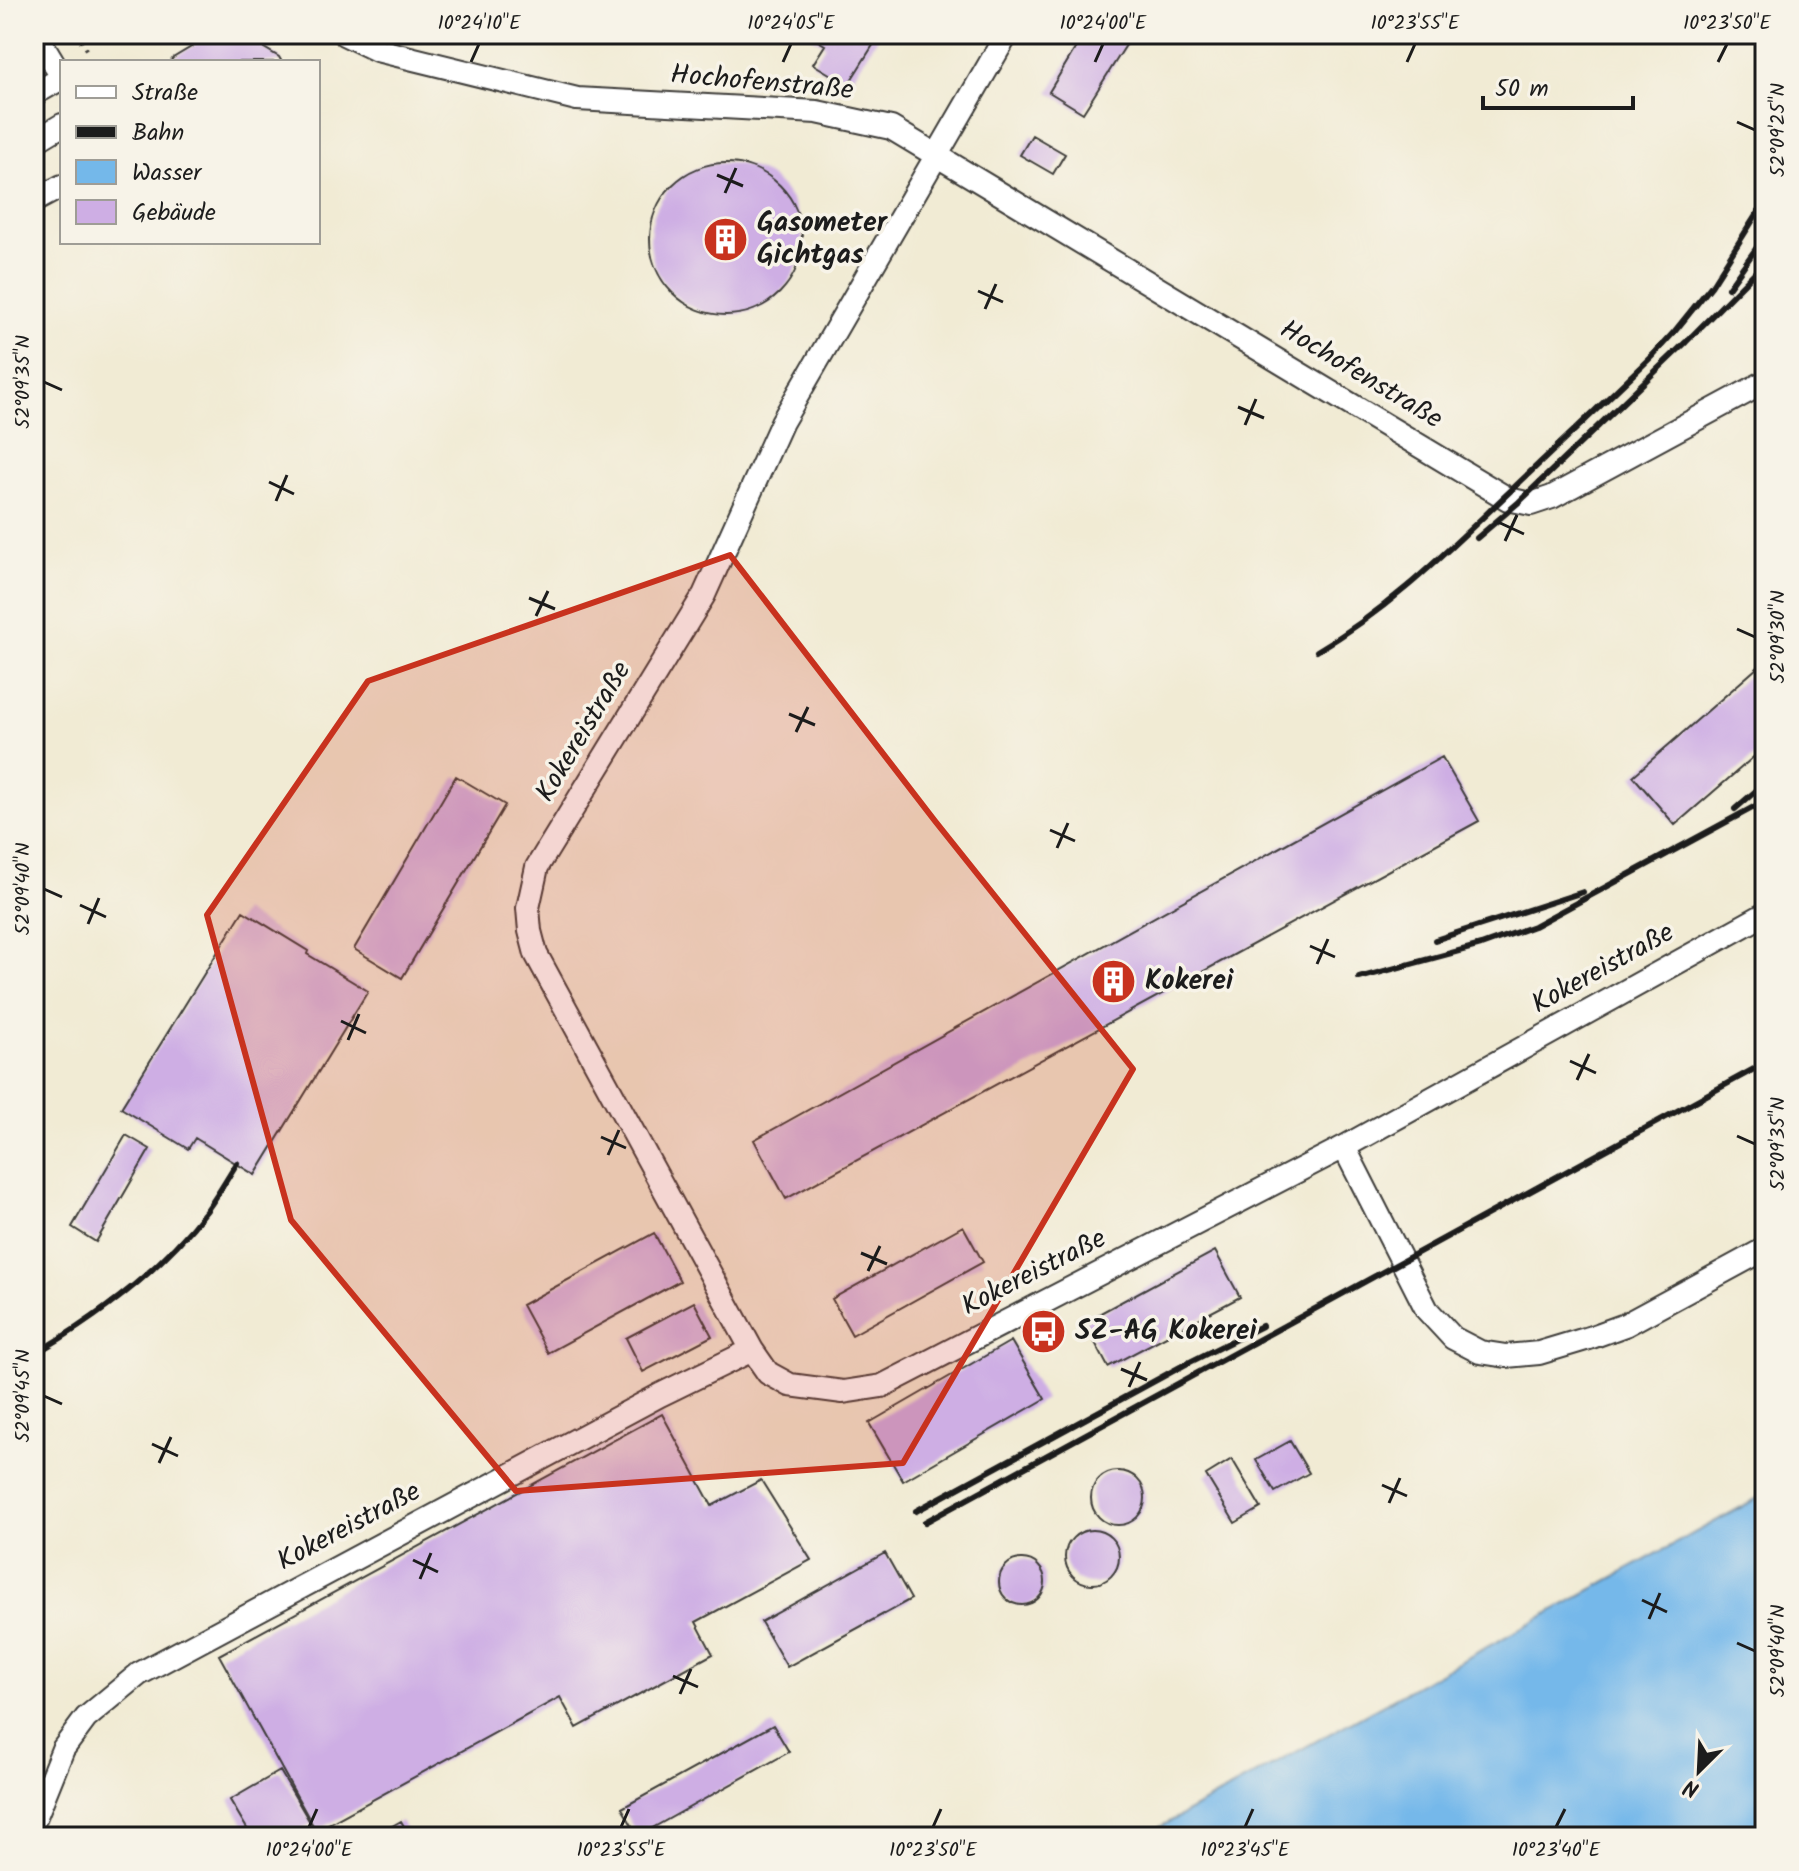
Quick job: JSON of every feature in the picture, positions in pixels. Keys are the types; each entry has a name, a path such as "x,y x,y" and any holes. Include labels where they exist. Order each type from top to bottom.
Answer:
{"lane":[{"name":"Hochofenstraße","path":"344,34 377,50 577,99 817,112 891,128 1508,499 1531,504 1552,497 1765,382"},
{"path":"936,154 1007,34"},
{"path":"43,40 60,73"},
{"path":"34,94 60,78"},
{"path":"34,142 60,126"},
{"name":"Kokereistraße","path":"936,154 782,422 704,595 537,867 528,908 536,954 752,1350 768,1373 790,1385 843,1392 882,1386 1344,1147 1765,914"},
{"path":"34,201 60,187"},
{"path":"1344,1147 1427,1310 1453,1338 1480,1352 1506,1356 1539,1353 1613,1330 1765,1249"},
{"name":"Kokereistraße","path":"34,1821 63,1749 86,1718 139,1674 660,1395 752,1350"}],"path":[{"path":"77,34 88,53"}],"highlighted area":[{"path":"730,555 935,821 1133,1069 903,1463 516,1491 291,1220 207,915 368,681"}],"water":[{"path":"1765,1494 1765,1837 1142,1837"}],"building":[{"path":"811,34 880,34 848,85 813,64 825,45"},
{"path":"1084,34 1133,34 1083,113 1049,92"},
{"path":"226,37 254,42 281,60 172,60 198,43"},
{"path":"1032,135 1065,154 1053,174 1020,155"},
{"name":"Gasometer Gichtgas","path":"726,163 755,169 780,185 796,210 802,239 796,268 780,293 755,309 726,315 697,309 672,293 656,268 650,239 656,210 672,185 697,169"},
{"path":"1765,661 1765,747 1675,825 1633,776"},
{"name":"Kokerei","path":"1442,757 1479,821 786,1199 754,1140"},
{"path":"456,776 505,805 402,978 354,949"},
{"path":"243,911 368,991 255,1175 195,1138 188,1149 121,1108"},
{"path":"126,1135 150,1149 96,1242 72,1227"},
{"path":"963,1226 983,1262 852,1335 832,1299"},
{"path":"654,1233 680,1281 548,1353 522,1305"},
{"path":"1215,1251 1240,1297 1108,1367 1084,1322"},
{"path":"694,1302 712,1336 643,1372 626,1338"},
{"path":"1011,1341 1045,1399 903,1481 869,1423"},
{"path":"662,1414 712,1506 761,1480 811,1560 696,1622 713,1654 577,1728 560,1697 316,1831 219,1655"},
{"path":"1290,1441 1309,1473 1275,1492 1256,1460"},
{"path":"1232,1459 1261,1508 1235,1523 1206,1475"},
{"path":"1118,1471 1137,1479 1145,1498 1137,1517 1118,1525 1099,1517 1091,1498 1099,1479"},
{"path":"1092,1530 1111,1538 1119,1557 1111,1576 1092,1584 1073,1576 1065,1557 1073,1538"},
{"path":"885,1553 911,1599 787,1667 761,1622"},
{"path":"1022,1559 1038,1566 1045,1582 1038,1598 1022,1605 1006,1598 999,1582 1006,1566"},
{"path":"773,1725 789,1752 638,1836 622,1808"},
{"path":"280,1771 311,1824 289,1837 252,1837 230,1800"},
{"path":"401,1821 410,1837 373,1837"}],"railway":[{"path":"1317,651 1368,618 1414,581 1653,355 1712,285 1765,201"},
{"path":"1728,288 1765,236"},
{"path":"1477,538 1519,502 1686,342 1765,262"},
{"path":"1735,809 1765,783"},
{"path":"1359,978 1481,945 1534,926 1765,801"},
{"path":"1435,940 1583,892"},
{"path":"925,1522 1765,1063"},
{"path":"43,1349 111,1304 172,1251 207,1210 237,1163"},
{"path":"916,1511 1262,1326"}],"place":[{"name":"Gasometer Gichtgas","path":"726,239"},
{"name":"Kokerei","path":"1114,981"},
{"name":"SZ-AG Kokerei","path":"1044,1331"}]}
